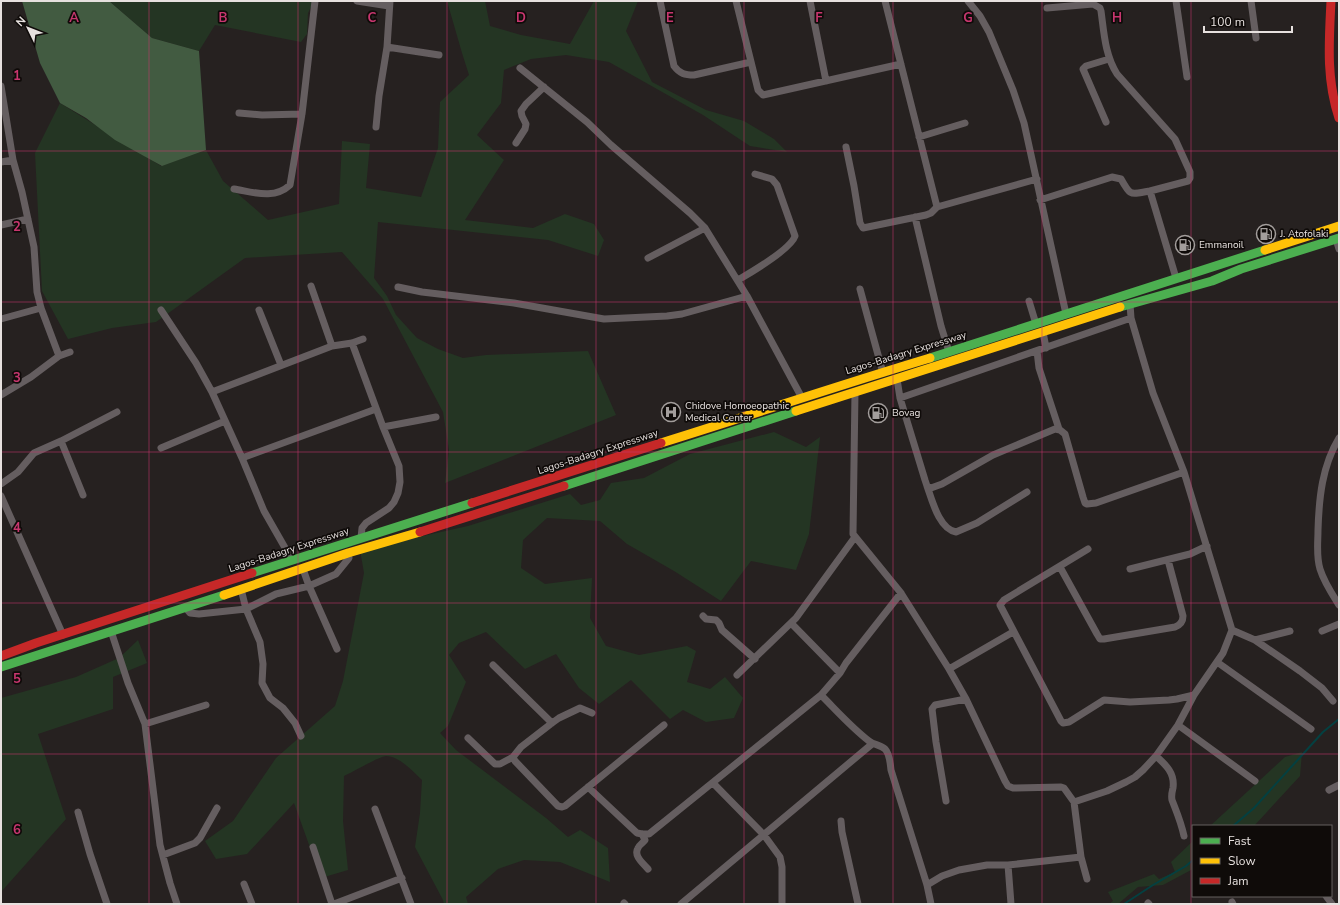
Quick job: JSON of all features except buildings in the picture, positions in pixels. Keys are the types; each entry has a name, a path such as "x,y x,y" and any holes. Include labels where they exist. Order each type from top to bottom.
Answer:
{"main road":[{"path":"1331,1 1328,38 1329,73 1333,100 1339,118"},
{"name":"Lagos-Badagry Expressway","path":"1,656 36,643 292,560 949,352 1339,226"},
{"path":"1,667 348,553 440,526 1130,304 1212,281 1241,269 1338,239"},
{"path":"1209,268 1212,281"}],"street":[{"path":"234,189 269,195 281,192 290,185 302,114 315,1"},
{"path":"357,1 390,3 387,47 379,96 376,127"},
{"path":"660,1 674,66 681,73 686,76 694,75 751,62"},
{"path":"736,1 758,90 762,95 901,64"},
{"path":"810,1 826,80"},
{"path":"885,1 937,207"},
{"path":"968,1 980,16 989,32 1013,90 1024,123 1066,314"},
{"path":"1176,1 1187,77"},
{"path":"1251,1 1256,38"},
{"path":"1040,200 1112,176 1121,179 1128,192 1132,194 1150,191 1188,180 1190,178 1190,172 1175,139 1117,74 1109,59 1106,49 1100,8 1093,4 1047,8"},
{"path":"387,47 439,55"},
{"path":"1106,122 1083,69 1086,66 1109,59"},
{"path":"520,68 587,122 705,228 738,280 802,398"},
{"path":"1,86 13,160 22,192 34,247 37,292 41,308 59,356"},
{"path":"516,143 525,129 526,124 521,111 544,86"},
{"path":"239,113 272,115 302,114"},
{"path":"919,137 965,123"},
{"path":"846,147 862,226 866,228 931,213 937,207 1037,179"},
{"path":"1,162 13,160"},
{"path":"738,280 781,252 794,239 795,236 777,185 772,179 755,174"},
{"path":"1150,191 1176,278"},
{"path":"915,217 941,326 949,352"},
{"path":"1,225 28,219"},
{"path":"648,258 705,228"},
{"path":"1338,239 1339,250"},
{"path":"311,286 332,346"},
{"path":"398,287 422,292 514,303 604,319 682,314 747,296"},
{"path":"860,289 883,373"},
{"path":"1029,301 1036,324"},
{"path":"1074,802 1106,791 1126,782 1144,770 1178,725 1194,695 1223,653 1232,630 1184,472 1153,394 1131,318 1130,304"},
{"path":"1,319 41,308"},
{"path":"161,310 196,363 212,392 264,511 292,560"},
{"path":"260,310 281,365"},
{"path":"900,398 1131,318"},
{"path":"1043,332 1046,348"},
{"path":"212,392 332,346 352,343 363,339"},
{"path":"352,343 383,428 399,466 400,482 398,493 394,502 389,508 366,523 362,528 361,538"},
{"path":"1037,351 1039,368 1058,429"},
{"path":"1,395 31,377 59,356 70,352"},
{"path":"897,379 900,398 934,507 943,524 948,529 956,532 977,523 1027,492"},
{"path":"855,392 853,531 855,537 901,593 949,669 966,699 988,748 1008,786 1013,788 1061,787 1064,788 1074,802 1081,857 1087,879"},
{"path":"242,458 376,409"},
{"path":"1,484 18,472 34,453 117,412"},
{"path":"383,428 436,417"},
{"path":"161,448 225,420"},
{"path":"927,486 934,488 993,455 1049,430 1058,429 1063,431 1065,434 1083,497 1085,503 1087,504 1184,472"},
{"path":"1339,438 1331,453 1323,480 1319,505 1317,550 1320,569 1339,604"},
{"path":"61,441 83,495"},
{"path":"1,496 63,635"},
{"path":"737,675 791,623 855,537"},
{"path":"1130,569 1190,554 1207,546"},
{"path":"1088,549 1002,601 1000,607 1063,723 1069,722 1104,700 1130,702 1169,700 1194,695"},
{"path":"185,607 190,613 199,614 246,609 276,594 309,586 336,574 349,558 348,553"},
{"path":"1060,567 1100,639 1104,640 1179,626 1183,616 1168,560"},
{"path":"303,569 309,586 337,648"},
{"path":"241,588 246,609 260,642 263,664 262,683 270,698 283,708 295,723 301,736"},
{"path":"588,787 622,820 637,832 649,834 822,695 901,593"},
{"path":"703,616 706,619 716,620 722,630 755,659"},
{"path":"791,623 840,673"},
{"path":"1322,631 1339,624"},
{"path":"1232,630 1256,640 1300,671 1322,688 1333,702"},
{"path":"1256,640 1290,630"},
{"path":"111,631 128,683 145,724 160,845 177,904"},
{"path":"949,669 1013,632"},
{"path":"1217,662 1311,729"},
{"path":"494,665 552,723"},
{"path":"822,695 849,725 872,744 885,749 889,756 891,770 927,885 931,904"},
{"path":"946,801 932,709 935,705 966,699"},
{"path":"145,724 206,705"},
{"path":"468,738 495,764 500,764 513,757 521,747 559,718 580,708 592,713"},
{"path":"513,757 548,796 561,807 565,806 664,725"},
{"path":"1178,725 1256,780"},
{"path":"681,904 872,744"},
{"path":"1156,756 1167,766 1172,777 1173,787 1171,795 1181,820 1184,836"},
{"path":"713,783 764,835 777,852 782,863 782,904"},
{"path":"1329,790 1339,785"},
{"path":"163,855 195,843 200,838 217,808"},
{"path":"375,809 411,904"},
{"path":"78,812 107,904"},
{"path":"841,821 842,832 858,904"},
{"path":"642,834 645,840 638,848 637,854 648,869"},
{"path":"313,847 333,904 402,878"},
{"path":"927,885 942,876 959,870 987,866 1008,866 1081,857"},
{"path":"1008,866 1011,904"},
{"path":"244,884 252,904"}],"green space":[{"path":"22,1 109,1 152,38 199,51 206,150 162,166 115,140 86,118 60,103 40,63"},
{"path":"109,1 314,1 308,13 307,34 301,42 215,25 199,51 152,38"},
{"path":"447,1 485,1 490,26 521,35 570,44 594,1 638,1 626,31 652,82 706,110 744,121 774,139 787,152 750,146 703,115 609,62 566,55 531,59 504,70 501,103 477,135 504,160 465,220 533,228 565,214 594,224 604,240 598,256 548,240 378,222 374,278 387,296 396,315 417,338 438,349 463,358 486,355 588,351 616,415 445,483 449,450 443,412 383,299 342,252 245,258 156,322 112,328 68,339 42,291 35,153 60,103 161,166 206,150 223,181 268,220 339,204 342,141 370,144 366,188 421,197 438,148 440,102 469,75"},
{"path":"774,432 806,447 820,437 809,534 796,570 751,561 721,601 674,571 627,544 600,521 547,518 523,540 521,568 545,584 592,578 590,618 606,646 639,655 687,646 696,651 687,682 710,689 725,677 743,698 734,718 706,722 683,710 670,719 631,680 599,704 579,688 556,654 525,669 486,632 459,643 449,655 466,682 448,726 440,733 456,750 546,818 568,837 580,830 608,848 610,882 560,862 524,860 498,869 466,897 468,904 444,904 415,847 420,813 422,780 397,759 386,756 344,776 343,821 348,870 321,878 294,803 247,854 216,859 205,841 233,821 276,758 335,706 343,681 364,573 360,550 468,526 570,494 581,505 600,500 611,483 644,478 690,454"},
{"path":"138,640 147,663 113,677 113,709 38,734 66,819 1,892 1,698 76,677 119,658"},
{"path":"1302,752 1300,776 1255,825 1211,825 1285,757"},
{"path":"1192,842 1192,870 1163,885 1138,887 1118,904 1109,904 1113,901 1108,892 1154,874 1159,879 1175,872 1171,862"}],"waterway":[{"path":"1234,825 1254,808 1323,732 1339,719"},
{"path":"1124,904 1192,861"}],"traffic: fast":[{"path":"1120,307 1212,281 1241,269 1339,238"},
{"path":"930,358 1265,250"},
{"path":"564,486 796,411"},
{"path":"252,573 472,503"},
{"path":"1,667 224,595"}],"traffic: slow":[{"path":"1265,250 1339,226"},
{"path":"796,411 1120,307"},
{"path":"661,443 930,358"},
{"path":"224,595 348,553 420,532"}],"traffic: jam":[{"path":"1331,1 1329,46 1330,75 1339,118"},
{"path":"472,503 661,443"},
{"path":"420,532 564,486"},
{"path":"1,656 36,643 252,573"}],"place":[{"name":"J. Atofolaki","path":"1266,234"},
{"name":"Emmanoil","path":"1185,245"},
{"name":"Chidove Homoeopathic Medical Center","path":"671,412"},
{"name":"Bovag","path":"878,413"}]}
